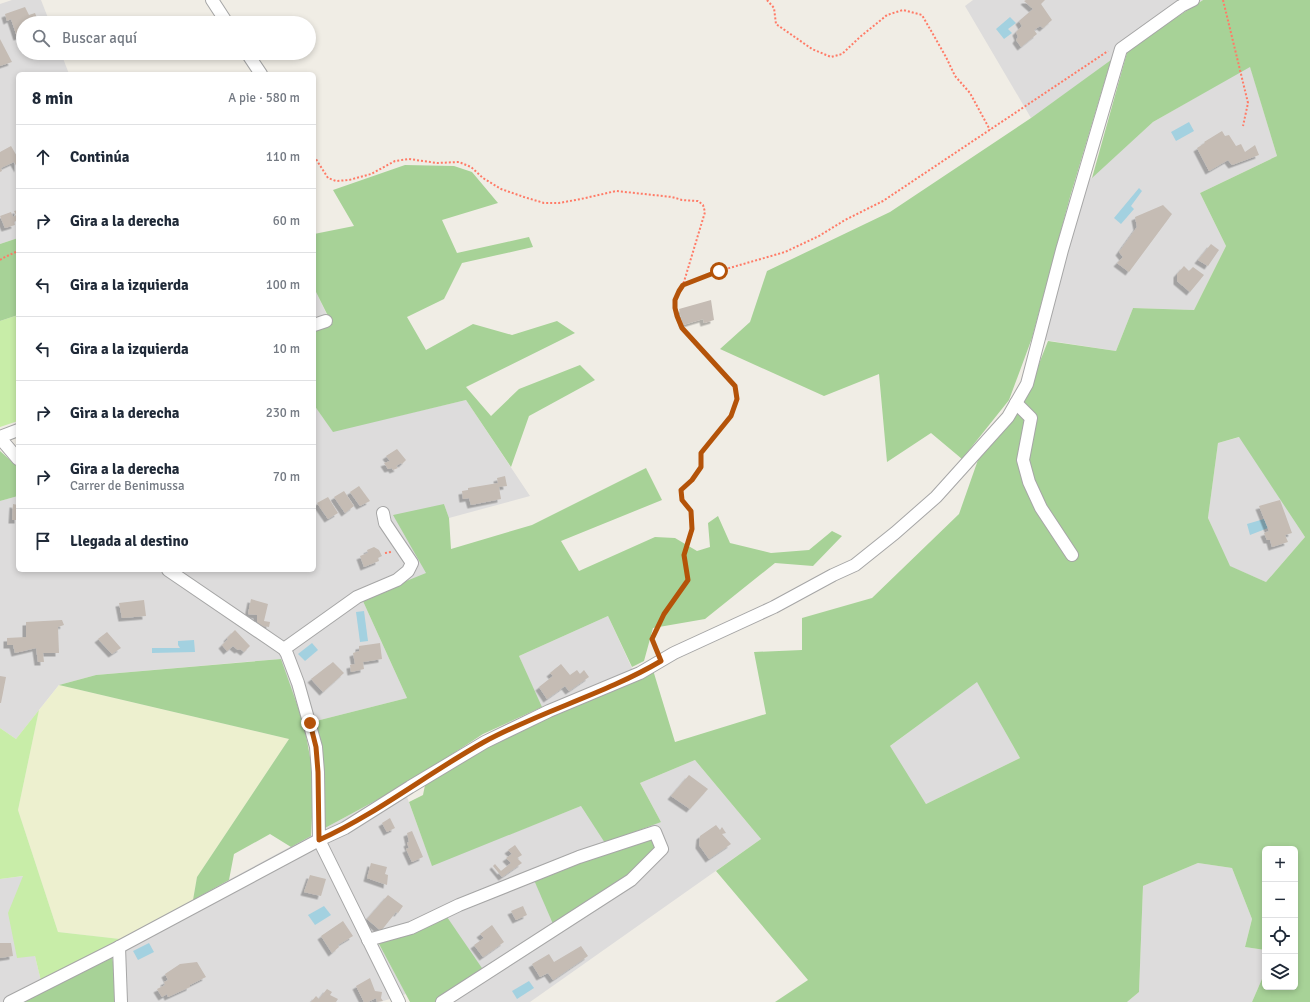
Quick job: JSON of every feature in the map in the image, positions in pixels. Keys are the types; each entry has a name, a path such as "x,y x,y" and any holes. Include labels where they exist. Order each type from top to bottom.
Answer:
{"street":[{"path":"212,0 222,16"},
{"path":"10,1002 120,947 319,840 345,828 485,742 549,711 640,674 674,653 774,607 833,575 855,565 895,533 936,498 1008,417 1027,384 1062,250 1121,48 1181,6 1193,0"},
{"path":"252,60 260,72"},
{"path":"316,324 326,321"},
{"path":"1016,403 1031,418 1023,460 1029,482 1041,508 1072,555"},
{"path":"16,431 0,437 16,457"},
{"path":"284,649 356,597 397,580 408,571 412,563 385,523 383,513"},
{"path":"171,572 284,649 287,654 298,683 316,747 319,840 399,1002"},
{"path":"368,940 411,928 459,905 579,858 655,832 662,848 631,880 442,1002"},
{"path":"120,947 121,1002"}],"path":[{"path":"767,0 774,8 776,24 812,49 831,57 842,54 887,15 903,10 922,15 955,76 970,93 990,130"},
{"path":"1223,0 1248,103 1243,126"},
{"path":"683,285 719,271 785,252 883,201 1111,50 1121,48"},
{"path":"316,159 328,178 336,181 349,180 371,174 396,161 409,159 437,163 458,162 471,167 483,178 501,189 544,203 559,203 616,191 698,201 703,205 705,212 683,285 675,300 675,308 682,328 686,334 735,386 737,399 731,416 701,453 701,467 692,480 681,490 682,500 691,511 692,529 684,555 688,580 664,614 652,639 661,661"},
{"path":"0,260 16,252"}],"shaded area":[{"path":"12,0 41,0 47,16 16,16 16,60 64,60 68,72 16,72 16,239 0,244 0,4"},
{"path":"973,0 1203,0 1128,49 1031,118 965,6"},
{"path":"1250,66 1277,156 1200,193 1226,246 1194,310 1133,308 1116,351 1032,338 1070,197 1153,122"},
{"path":"316,292 331,323 316,327"},
{"path":"466,400 530,496 449,518 444,504 426,574 362,599 407,698 304,724 280,659 96,675 59,685 16,739 0,728 0,501 16,497 16,572 316,572 316,408 333,431"},
{"path":"1240,437 1305,537 1266,582 1229,566 1208,518 1218,443"},
{"path":"608,616 636,677 546,718 519,656"},
{"path":"977,681 1020,758 926,804 889,747"},
{"path":"695,760 761,839 530,1002 435,1002 484,971 379,944 406,994 380,1002 117,1002 113,954 17,1002 0,1002 0,879 24,876 35,956 41,981 403,786 432,865 581,806 661,822 640,783"},
{"path":"1198,863 1232,868 1252,919 1245,947 1262,950 1262,979 1252,1002 1127,1002 1139,992 1143,886"}],"green space":[{"path":"1203,0 1310,0 1310,1002 1252,1002 1262,979 1262,990 1298,990 1298,846 1262,846 1262,950 1245,947 1252,919 1232,868 1198,863 1143,886 1139,992 1127,1002 775,1002 808,980 716,871 761,839 695,760 640,783 661,822 605,843 581,806 432,866 409,802 423,795 426,780 507,735 653,670 675,742 766,714 754,652 802,650 802,618 872,598 959,514 979,457 1025,399 1048,341 1116,351 1133,308 1194,310 1226,246 1200,193 1277,156 1250,67 1153,122 1092,178 1128,49","holes":["1239,437 1305,537 1266,582 1230,566 1208,518 1218,443","977,682 1020,758 926,804 890,746"]},
{"path":"1111,60 1070,197 1032,338 1009,400 962,459 931,433 887,462 879,374 824,396 720,349 750,322 767,271 890,212 1031,118"},
{"path":"405,165 454,166 472,172 498,203 442,220 457,253 529,237 533,247 462,263 444,299 407,317 426,350 473,324 512,335 557,321 575,333 466,387 491,416 519,389 580,365 595,380 529,416 511,467 466,400 333,432 316,408 316,327 331,322 316,292 316,234 354,226 333,190"},
{"path":"16,239 16,316 0,321 0,244"},
{"path":"16,316 16,422 0,427 0,321"},
{"path":"0,451 16,465 16,497 0,501"},
{"path":"646,468 662,500 561,541 579,571 655,537 675,538 697,551 710,547 708,523 718,516 730,543 771,553 809,550 832,531 842,536 813,566 775,563 705,619 653,628 644,661 632,667 608,616 519,656 542,707 483,734 403,786 325,828 316,721 407,698 362,599 426,573 393,515 444,504 449,518 451,549 532,525"},
{"path":"281,659 304,724 314,779 311,836 291,847 270,834 234,854 229,880 193,900 197,877 289,739 59,685 96,675"},
{"path":"59,685 289,739 197,877 193,900 120,939 58,932 18,810 39,710"},
{"path":"39,710 18,810 58,932 120,939 41,981 35,956 17,958 8,913 23,876 0,879 0,728 16,739"},
{"path":"653,836 659,850 616,884 553,924 534,880"},
{"path":"447,917 484,971 435,1002 410,1002 379,944"},
{"path":"112,953 117,1002 17,1002"}],"water":[{"path":"1010,17 1016,23 1008,29 1012,33 1004,39 996,29"},
{"path":"1189,122 1194,131 1176,141 1171,132"},
{"path":"1139,188 1142,191 1131,206 1134,209 1121,224 1114,218"},
{"path":"1264,519 1268,528 1250,535 1247,524"},
{"path":"364,611 368,641 360,642 356,612"},
{"path":"194,640 195,652 152,653 152,648 180,648 178,641"},
{"path":"312,643 318,650 305,661 298,654"},
{"path":"324,906 331,915 315,925 308,915"},
{"path":"149,943 154,952 138,960 133,951"},
{"path":"529,981 534,988 517,999 512,991"}],"building":[{"path":"1045,0 1041,4 1052,20 1043,28 1040,26 1034,30 1037,34 1021,47 1016,40 1018,37 1016,32 1022,26 1019,21 1033,9 1024,1"},
{"path":"25,7 29,15 35,13 36,16 16,16 16,34 11,19 7,21 5,14"},
{"path":"0,39 12,62 0,66"},
{"path":"1222,131 1225,136 1229,135 1236,146 1241,144 1245,152 1255,145 1259,155 1232,165 1228,160 1209,171 1197,148"},
{"path":"11,146 16,155 16,166 14,162 1,168 2,171 0,172 0,152"},
{"path":"1163,205 1172,214 1129,272 1117,263 1123,257 1119,252 1137,227 1135,217"},
{"path":"11,212 13,217 16,215 16,221 14,222 15,225 5,228 0,216"},
{"path":"1211,244 1219,250 1208,266 1198,260"},
{"path":"1184,266 1189,271 1193,267 1204,275 1190,292 1177,281 1177,274"},
{"path":"711,300 714,320 704,323 703,319 683,325 679,309"},
{"path":"397,449 406,460 402,464 401,463 396,466 398,468 393,470 392,468 388,469 384,463 390,461 386,456"},
{"path":"505,476 507,486 499,487 501,499 471,505 469,498 463,499 462,491 468,490 468,488 498,483 497,478"},
{"path":"359,486 370,501 360,506 350,492"},
{"path":"344,491 354,506 345,513 334,497"},
{"path":"328,497 338,513 328,519 317,503"},
{"path":"1280,500 1292,533 1285,535 1288,542 1272,547 1270,540 1267,540 1264,533 1269,531 1259,506"},
{"path":"13,504 16,505 16,520 12,520"},
{"path":"374,547 379,550 382,556 378,558 379,561 364,567 360,556 368,553 367,550"},
{"path":"251,599 268,604 264,621 270,622 269,627 257,625 257,615 248,614"},
{"path":"144,600 146,616 122,618 119,603"},
{"path":"62,620 64,625 58,627 59,653 43,653 44,662 38,662 36,648 15,653 13,645 7,645 7,638 26,637 26,622"},
{"path":"235,630 250,646 244,652 233,646 227,651 222,645"},
{"path":"107,632 121,648 112,654 98,639"},
{"path":"380,643 382,659 363,662 364,669 351,672 350,665 355,664 353,653 359,651 359,646"},
{"path":"333,662 344,673 323,692 311,679"},
{"path":"561,664 570,675 577,670 580,674 584,670 589,677 569,691 565,686 547,699 539,687 553,676 550,673"},
{"path":"0,676 6,677 1,703 0,703"},
{"path":"689,775 708,789 690,809 671,796"},
{"path":"390,818 395,828 387,832 382,823"},
{"path":"716,825 720,830 722,827 726,833 722,834 731,844 709,859 699,845 700,836"},
{"path":"412,831 423,857 412,862 406,849 409,848 407,843 409,842 407,833"},
{"path":"515,845 522,855 517,858 522,863 502,877 493,866 495,864 501,871 511,863 506,858 512,854 508,850"},
{"path":"371,863 387,867 385,874 388,875 387,885 367,878"},
{"path":"310,875 326,879 321,896 304,892"},
{"path":"388,895 403,906 398,913 396,912 381,931 367,919"},
{"path":"523,906 527,915 516,920 511,911"},
{"path":"343,921 353,936 338,945 339,947 332,953 321,936"},
{"path":"492,925 504,942 483,957 474,945 484,938 480,934"},
{"path":"0,943 11,943 13,956 0,958"},
{"path":"581,946 588,956 553,980 548,973 540,977 532,964 549,954 554,962"},
{"path":"197,962 206,977 190,985 190,987 168,997 167,994 162,997 157,989 165,985 164,982 168,980 165,974 180,964"},
{"path":"370,978 375,991 382,992 381,998 383,1001 377,1002 376,998 368,1002 364,1002 356,986"},
{"path":"327,989 332,992 330,995 338,999 336,1002 311,1002 316,996 319,999"}],"route":[{"path":"310,723 316,747 318,772 319,840 345,828 485,742 549,711 640,674 661,661 652,639 664,614 688,580 684,555 692,529 691,511 682,500 681,490 692,480 701,467 701,453 731,416 737,399 735,386 682,328 675,308 675,300 683,285 719,271"}]}
